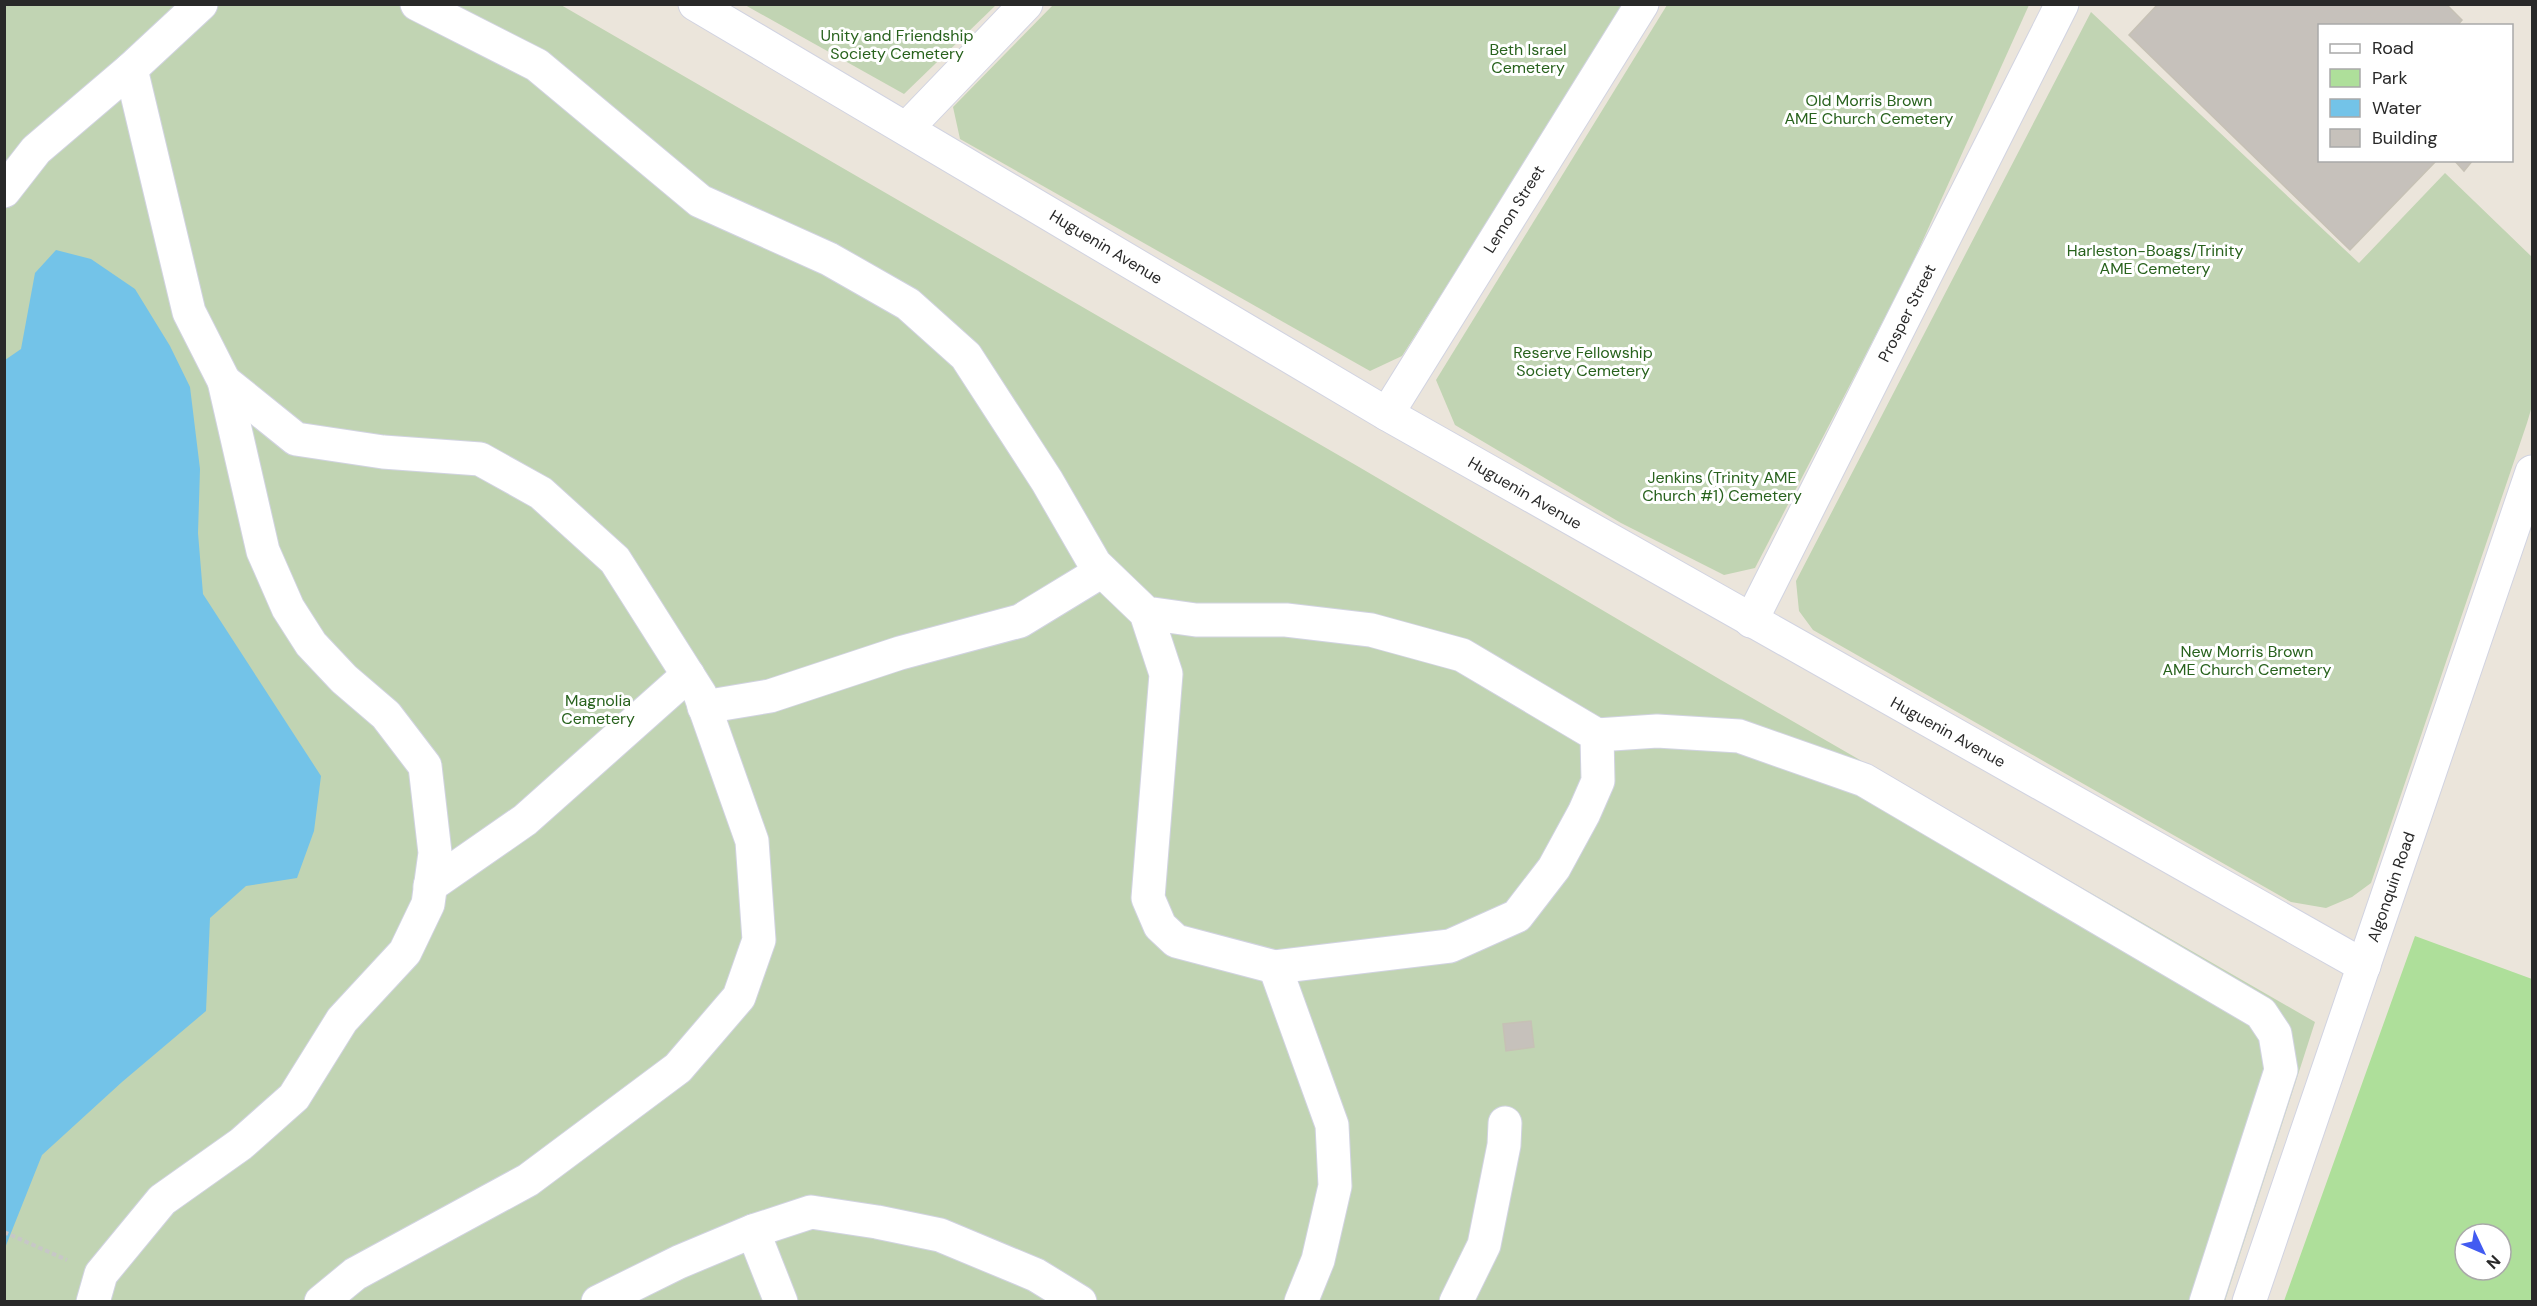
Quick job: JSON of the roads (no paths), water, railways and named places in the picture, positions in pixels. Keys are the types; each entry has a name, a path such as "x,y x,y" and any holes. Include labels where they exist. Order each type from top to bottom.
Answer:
{"street":[{"path":"4,191 36,150 131,69 201,4"},
{"path":"417,4 537,65 700,201 829,259 908,304 966,356 1047,481 1095,564 1146,613 1166,674 1148,898 1160,926 1176,941 1275,967 1450,946 1517,916 1554,868 1584,813 1598,781 1597,735"},
{"name":"Huguenin Avenue","path":"695,4 1387,414 2364,966"},
{"path":"907,128 1026,4"},
{"name":"Lemon Street","path":"1387,414 1642,4"},
{"name":"Prosper Street","path":"1751,621 2062,4"},
{"path":"97,1288 162,1200 241,1144 294,1097 342,1020 405,952 428,904 435,853 425,766 386,715 344,679 311,644 288,608 263,551 224,381 189,312 131,69"},
{"path":"224,381 296,439 383,452 480,459 541,493 615,560 700,694 752,841 759,940 739,997 678,1068 528,1180 355,1274 321,1302"},
{"name":"Algonquin Road","path":"2249,1302 2532,472"},
{"path":"704,707 770,696 900,653 1020,621 1102,570"},
{"path":"1146,613 1196,620 1286,620 1383,633 1462,655 1597,735 1657,730 1739,736 1864,780 2261,1013 2275,1034 2281,1070 2206,1302"},
{"path":"430,885 525,820 688,675"},
{"path":"1275,967 1332,1125 1335,1186 1318,1260 1301,1302"},
{"path":"1456,1302 1484,1245 1504,1145 1505,1123"},
{"path":"598,1302 680,1262 753,1232 812,1212 878,1222 940,1235 1036,1275 1080,1302"},
{"path":"753,1232 781,1302"}],"water":[{"path":"56,250 91,259 135,289 170,346 190,387 200,469 198,533 203,594 321,776 314,831 297,878 246,886 210,918 206,1011 122,1082 42,1155 5,1248 5,360 21,349 35,273"}],"park label":[{"name":"Unity and Friendship Society Cemetery","path":"897,44"},
{"name":"Beth Israel Cemetery","path":"1528,58"},
{"name":"Old Morris Brown AME Church Cemetery","path":"1869,109"},
{"name":"Harleston-Boags/Trinity AME Cemetery","path":"2155,259"},
{"name":"Reserve Fellowship Society Cemetery","path":"1583,361"},
{"name":"Jenkins (Trinity AME Church #1) Cemetery","path":"1722,486"},
{"name":"New Morris Brown AME Church Cemetery","path":"2247,660"},
{"name":"Magnolia Cemetery","path":"598,709"}]}
